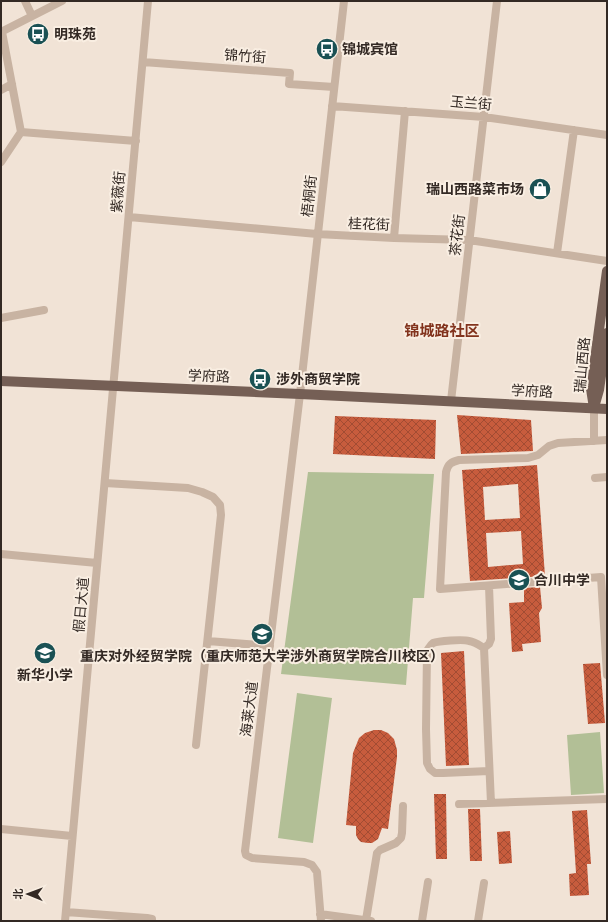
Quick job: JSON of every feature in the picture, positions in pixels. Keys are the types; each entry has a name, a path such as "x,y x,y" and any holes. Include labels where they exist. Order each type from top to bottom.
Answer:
{"main road":[{"name":"瑞山西路","path":"594,408 591,389 607,271"},
{"name":"瑞山西路","path":"594,408 599,390 607,333"},
{"name":"学府路","path":"1,381 607,409"}],"street":[{"path":"25,1 32,16"},
{"path":"1,162 21,132 2,32 62,1"},
{"name":"紫薇街","path":"114,386 148,1"},
{"name":"梧桐街","path":"300,394 344,1"},
{"name":"茶花街","path":"451,401 497,1"},
{"name":"锦竹街","path":"143,62 290,73 289,84 334,87"},
{"path":"1,90 12,84"},
{"name":"玉兰街","path":"332,106 484,117 607,135"},
{"path":"394,238 405,111"},
{"path":"557,253 574,130"},
{"path":"21,132 136,141"},
{"name":"桂花街","path":"129,217 317,234 469,240 607,261"},
{"path":"1,318 44,310"},
{"name":"假日大道","path":"65,921 114,386"},
{"name":"海莱大道","path":"300,394 245,851 246,856 252,858 304,862 312,865 317,872 321,918"},
{"path":"594,408 594,441"},
{"path":"607,440 558,443 549,446 538,455 528,458 458,460 448,465 446,472 440,589 602,577 607,674"},
{"path":"595,478 607,477"},
{"path":"105,483 188,488 213,497 220,505 221,515 196,745"},
{"path":"1,554 97,563"},
{"path":"484,648 489,644 491,639 489,586"},
{"path":"484,648 467,640 438,642 429,647 426,729 428,763 430,769 435,773 489,771"},
{"path":"208,641 270,646"},
{"path":"484,648 491,803"},
{"path":"459,804 607,799"},
{"path":"321,918 368,921 377,854 380,850 396,843 401,838 404,806"},
{"path":"1,829 72,836"},
{"path":"422,921 428,882"},
{"path":"478,921 484,883"},
{"path":"66,912 147,918 152,919 152,921"}],"green space":[{"path":"308,472 434,474 424,598 413,598 406,685 281,674"},
{"path":"297,693 332,698 313,843 278,838"},
{"path":"600,732 604,793 571,795 567,735"}],"building":[{"path":"457,415 531,420 533,451 461,454"},
{"path":"335,416 436,420 435,459 333,454"},
{"path":"537,465 545,576 470,581 462,470","holes":["518,484 520,518 485,520 483,487","521,531 523,564 488,567 486,533"]},
{"path":"540,587 542,608 539,613 541,642 522,644 523,651 512,652 509,603 524,602 524,588"},
{"path":"464,651 469,765 446,766 441,653"},
{"path":"600,663 605,723 588,724 583,664"},
{"path":"374,730 381,730 388,733 394,739 397,757 388,829 382,828 378,839 372,843 368,843 361,842 358,839 356,835 356,826 346,825 353,753 359,738 365,733"},
{"path":"434,794 446,794 447,859 436,859"},
{"path":"468,809 480,809 482,861 470,861"},
{"path":"587,810 591,864 587,864 589,895 570,896 569,874 576,873 572,811"},
{"path":"510,831 512,863 499,864 497,832"}],"place":[{"name":"明珠苑","path":"38,34"},
{"name":"锦城宾馆","path":"327,49"},
{"name":"瑞山西路菜市场","path":"540,189"},
{"name":"涉外商贸学院","path":"260,379"},
{"name":"合川中学","path":"519,580"},
{"name":"重庆对外经贸学院（重庆师范大学涉外商贸学院合川校区）","path":"262,634"},
{"name":"新华小学","path":"45,653"}],"district":[{"name":"锦城路社区","path":"442,331"}]}
